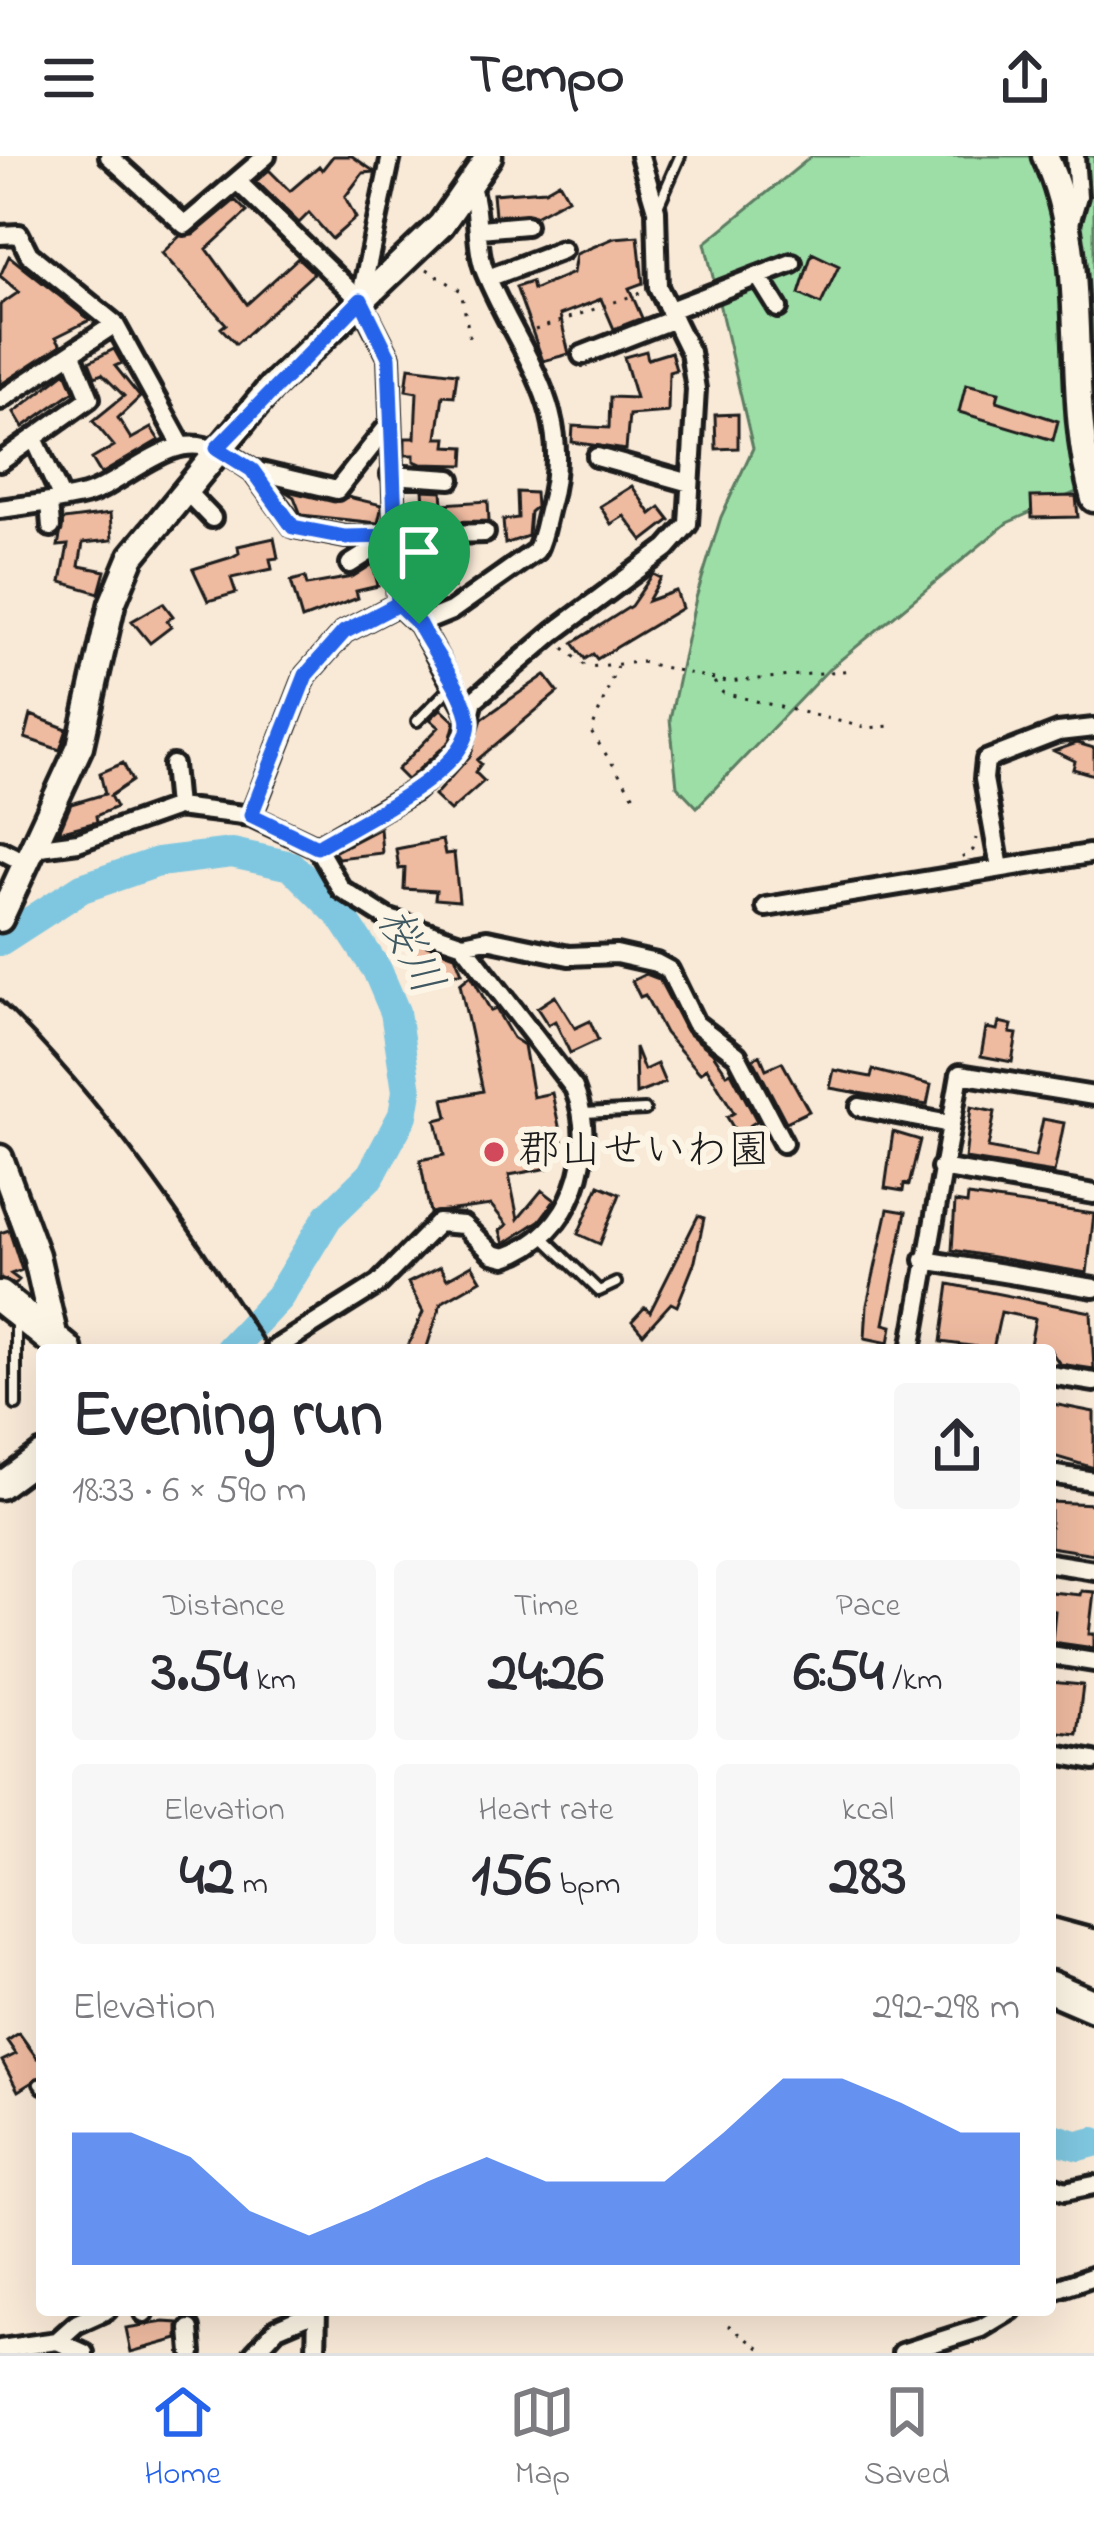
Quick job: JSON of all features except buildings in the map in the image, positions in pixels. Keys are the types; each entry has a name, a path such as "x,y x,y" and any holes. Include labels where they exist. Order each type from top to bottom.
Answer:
{"highway":[{"path":"7,1303 58,1344"},
{"path":"1056,1990 1094,2006"}],"main road":[{"path":"1,916 80,746 122,578 216,449 408,257 489,156"},
{"path":"1045,156 1070,223 1085,327 1079,419 1094,499"},
{"path":"0,1158 36,1255 60,1344"},
{"path":"0,1486 36,1459"}],"street":[{"path":"109,156 185,225 266,156"},
{"path":"361,300 391,156"},
{"path":"317,847 409,794 461,748 468,736 468,713 474,700 554,632 680,537 688,524 696,389 689,352 658,287 656,210 640,156"},
{"path":"1070,223 1078,196 1075,156"},
{"path":"238,181 361,300 389,357 398,604 419,624 468,713"},
{"path":"419,624 451,610 536,551 560,443 519,335 488,278 470,184"},
{"path":"480,229 526,225"},
{"path":"0,235 19,234 29,254 115,324 182,446"},
{"path":"488,278 562,250"},
{"path":"582,355 736,280 760,279 792,263"},
{"path":"760,279 778,308"},
{"path":"0,400 115,324"},
{"path":"0,462 89,398 72,354"},
{"path":"0,508 88,494 182,446 200,443 252,470 337,490 391,422"},
{"path":"34,438 55,500 51,527"},
{"path":"597,458 690,483"},
{"path":"252,470 293,527 345,537 484,533"},
{"path":"391,475 451,479"},
{"path":"184,489 212,518"},
{"path":"350,564 394,536"},
{"path":"251,815 306,675 344,632 398,604"},
{"path":"1000,868 986,760 1058,731 1094,728"},
{"path":"172,765 177,807"},
{"path":"409,794 427,809"},
{"path":"0,850 29,855 177,807 251,815 317,847 341,889 367,908 463,944 566,1076 583,1113 576,1188 562,1215 511,1256 498,1257 463,1225 438,1223 378,1284 293,1344"},
{"path":"766,907 1089,854"},
{"path":"463,944 487,939 569,956 634,956 669,970 695,1023 737,1055 784,1143"},
{"path":"912,1344 960,1073 1094,1096"},
{"path":"860,1107 950,1124"},
{"path":"941,1168 1094,1194"},
{"path":"924,1260 1094,1288"},
{"path":"1056,1376 1094,1382"},
{"path":"1056,1475 1094,1481"},
{"path":"1056,1564 1094,1570"},
{"path":"1056,1656 1094,1662"},
{"path":"1056,1754 1094,1761"},
{"path":"1056,2187 1065,2191 1094,2185"},
{"path":"1056,2289 1094,2276"},
{"path":"57,2342 76,2324 94,2316"},
{"path":"254,2353 277,2328 305,2316"},
{"path":"316,2353 317,2316"},
{"path":"902,2353 981,2328 1001,2316"},
{"path":"190,2329 192,2353"},
{"path":"0,2349 57,2342 84,2353"}],"lane":[{"path":"656,210 680,156"},
{"path":"417,721 452,686"},
{"path":"583,1113 645,1110"},
{"path":"541,1235 598,1291 616,1283"},
{"path":"7,1303 16,1405"}],"path":[{"path":"408,257 461,291 471,344"},
{"path":"519,335 658,287"},
{"path":"554,632 578,665 641,662 713,680 852,670"},
{"path":"617,665 592,733 636,799"},
{"path":"713,680 723,693 867,728 889,726"},
{"path":"959,860 973,850 977,836"},
{"path":"728,2325 766,2353"}],"green space":[{"path":"812,156 1094,156 1094,484 1007,523 828,670 697,807 677,786 670,719 696,598 721,517 753,448 705,243"}],"waterway":[{"name":"桜川","path":"0,941 82,888 158,862 232,853 291,866 342,917 377,970 395,1012 407,1091 403,1115 371,1175 328,1217 279,1297 235,1344"},
{"name":"桜川","path":"1056,2139 1079,2146 1094,2142"}],"railway":[{"path":"0,1000 111,1123 265,1344"},
{"path":"1056,1918 1094,1928"}],"place":[{"name":"郡山せいわ園","path":"494,1152"}],"route":[{"path":"419,624 398,604 394,536 345,537 293,527 252,470 217,448 271,387 361,300 389,357 398,604 344,632 306,675 251,815 317,847 385,811 461,748 468,736 468,713 419,624"}]}
